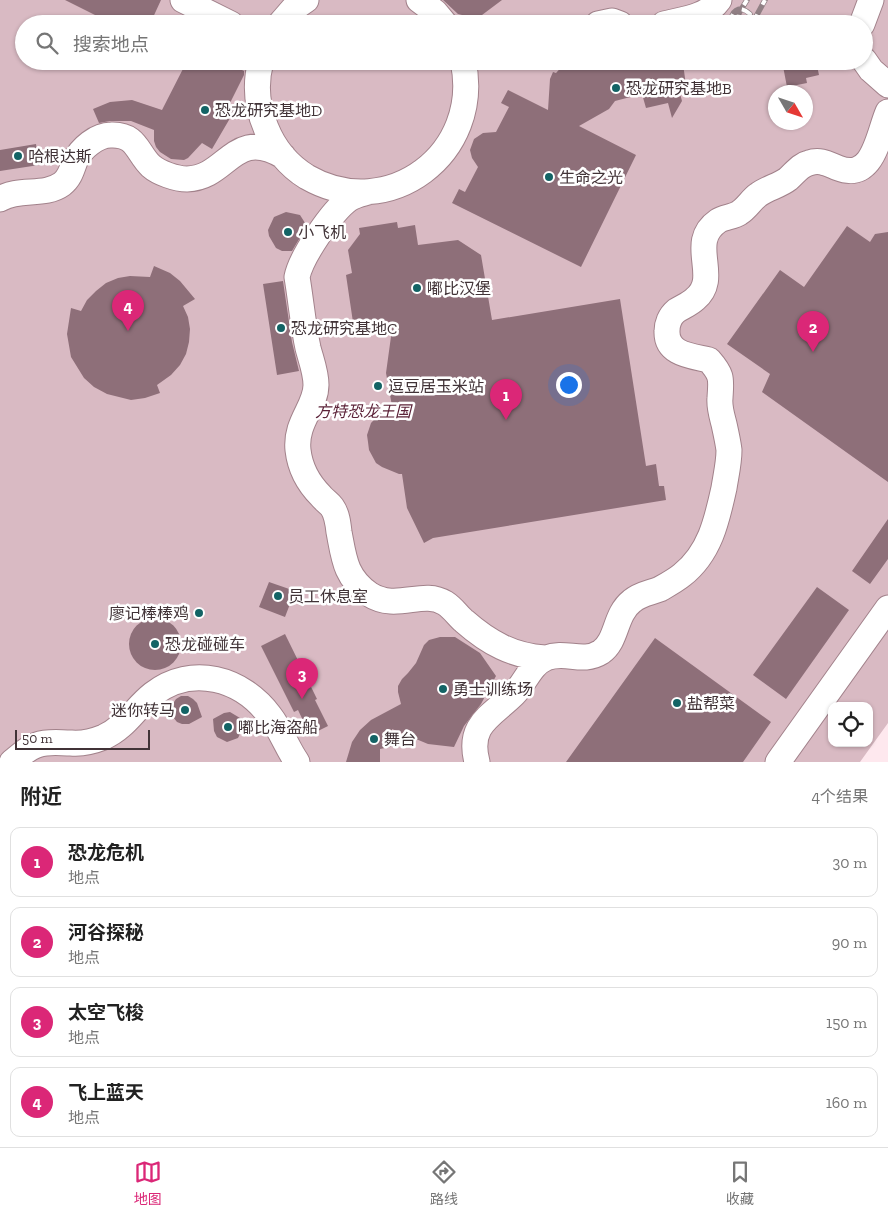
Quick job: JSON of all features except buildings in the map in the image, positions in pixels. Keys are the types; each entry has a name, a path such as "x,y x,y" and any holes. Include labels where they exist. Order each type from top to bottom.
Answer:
{"lane":[{"path":"183,0 213,15"},
{"path":"288,15 306,0"},
{"path":"419,0 438,15"},
{"path":"700,15 709,11 719,0"},
{"path":"865,15 871,0"},
{"path":"260,70 257,85 262,119 269,135 283,156 302,174 317,182 350,192 368,192"},
{"path":"464,70 466,90 464,107 452,139 442,154 430,166 401,184 356,195 340,207 308,251 299,267 297,277 316,386 314,397 302,422 298,436 298,448 300,462 311,486 331,506 337,518 345,564 350,576 360,587 380,600 396,602 436,599 453,609 477,632 512,653 531,658 563,655 583,658 602,651 610,644 618,618 625,608 633,600 659,589 683,574 693,565 702,553 716,524 729,451 720,398 721,379 717,368 709,360 690,357 679,352 671,345 667,335 670,319 676,312 697,298 704,287 706,265 703,243 711,226 720,220 739,213 760,194 787,180 807,163 815,161 825,162 846,171 854,171 861,168 870,160 888,112"},
{"path":"871,70 888,85"},
{"path":"0,199 17,192 42,191 62,184 69,176 76,159 83,150 92,142 110,134 127,138 136,143 151,165 159,170 185,179 205,174 236,152 245,148 264,147 283,156"},
{"path":"781,761 888,608"},
{"path":"504,648 517,668 518,685 514,694"},
{"path":"477,762 475,744 484,720 514,694 536,664 545,658"},
{"path":"12,762 29,748 38,744 48,742 73,744 102,738 123,725 144,701 163,688 181,681 200,678 224,681 252,697 270,716 297,762"}],"green space":[{"name":"方特恐龙王国","path":"0,0 888,0 888,723 873,744 873,702 828,702 828,747 871,747 860,762 0,762"}],"railway":[{"path":"741,9 747,0"},
{"path":"757,15 765,0"},
{"path":"733,15 736,10 741,9"},
{"path":"741,9 750,15"},
{"path":"739,15 741,9"}],"place":[{"name":"恐龙研究基地B","path":"616,88"},
{"name":"恐龙研究基地D","path":"205,110"},
{"name":"哈根达斯","path":"18,156"},
{"name":"生命之光","path":"549,177"},
{"name":"小飞机","path":"288,232"},
{"name":"嘟比汉堡","path":"417,288"},
{"name":"恐龙研究基地C","path":"281,328"},
{"name":"飞上蓝天","path":"128,331"},
{"name":"河谷探秘","path":"813,352"},
{"name":"逗豆居玉米站","path":"378,386"},
{"name":"恐龙危机","path":"506,420"},
{"name":"员工休息室","path":"278,596"},
{"name":"廖记棒棒鸡","path":"199,613"},
{"name":"恐龙碰碰车","path":"155,644"},
{"name":"勇士训练场","path":"443,689"},
{"name":"太空飞梭","path":"302,699"},
{"name":"盐帮菜","path":"677,703"},
{"name":"迷你转马","path":"185,710"},
{"name":"嘟比海盗船","path":"228,727"},
{"name":"舞台","path":"374,739"}]}
